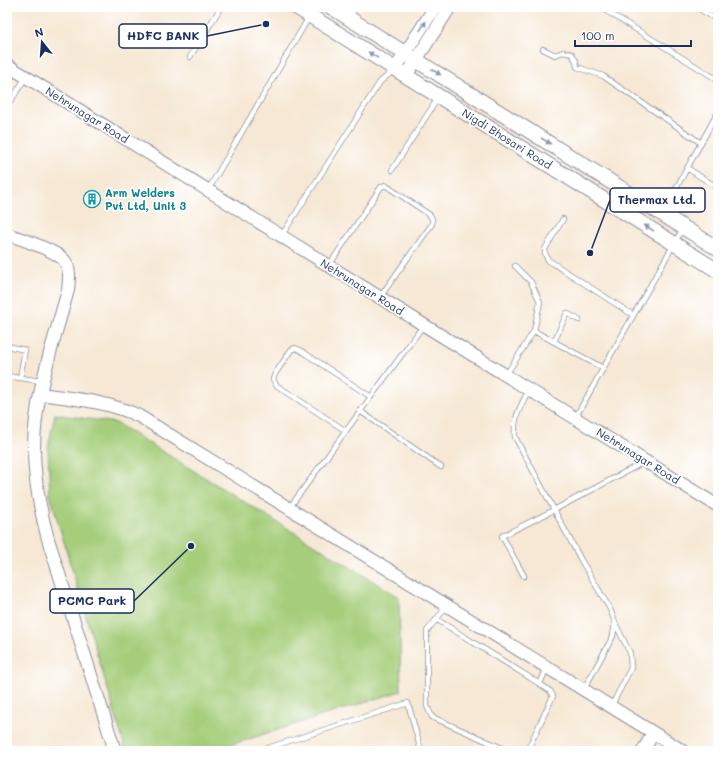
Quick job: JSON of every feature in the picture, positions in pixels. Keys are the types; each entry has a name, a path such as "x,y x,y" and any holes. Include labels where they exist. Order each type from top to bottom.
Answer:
{"main road":[{"name":"Nigdi Bhosari Road","path":"296,7 718,271"},
{"name":"Nigdi Bhosari Road","path":"331,7 353,13 411,56 718,249"}],"street":[{"path":"401,72 411,56 435,7"},
{"path":"411,56 450,7"},
{"name":"Nehrunagar Road","path":"7,65 380,298 718,506"},
{"path":"7,234 43,248 63,259 69,274 68,290 42,388 35,426 35,470 41,511 48,539 115,751"},
{"path":"42,388 105,403 129,411 683,751"},
{"path":"643,751 653,733"}],"lane":[{"path":"190,57 221,7"},
{"path":"600,7 718,80"},
{"path":"696,7 718,20"},
{"path":"208,191 309,15"},
{"path":"543,49 555,55 563,52 572,54 576,61 577,67 603,76 701,143"},
{"path":"281,236 380,82 401,72"},
{"path":"7,107 26,77"},
{"path":"392,170 439,96"},
{"path":"662,214 718,112"},
{"path":"687,168 718,188"},
{"path":"329,266 381,187 385,185 430,215 432,224 380,298"},
{"path":"563,219 545,248 544,253 548,260 633,315"},
{"path":"575,418 673,243 683,228"},
{"path":"506,375 534,331 540,302 531,282 515,266"},
{"path":"554,342 567,313 579,320"},
{"path":"289,508 424,325"},
{"path":"534,331 603,368"},
{"path":"7,346 25,350 20,378"},
{"path":"346,431 276,385 273,379 275,374 291,350 295,348 300,350 371,397"},
{"path":"7,376 20,378 42,388"},
{"path":"529,389 515,420 515,437 610,609 615,623 630,653 631,668 611,707"},
{"path":"360,411 441,467"},
{"path":"524,576 502,536 646,461"},
{"path":"447,606 427,631 427,706 432,717 508,751"},
{"path":"436,620 540,684 554,696 527,751"},
{"path":"583,690 613,636 615,623"},
{"path":"540,684 547,667"},
{"path":"258,751 408,703 421,751"}],"green space":[{"path":"55,414 116,423 399,597 401,691 211,751 126,751 50,495 48,448"}],"place":[{"name":"HDFC BANK","path":"266,24"},
{"name":"Arm Welders Pvt Ltd, Unit 3","path":"92,199"},
{"name":"Thermax Ltd.","path":"590,253"},
{"name":"PCMC Park","path":"191,546"}]}
